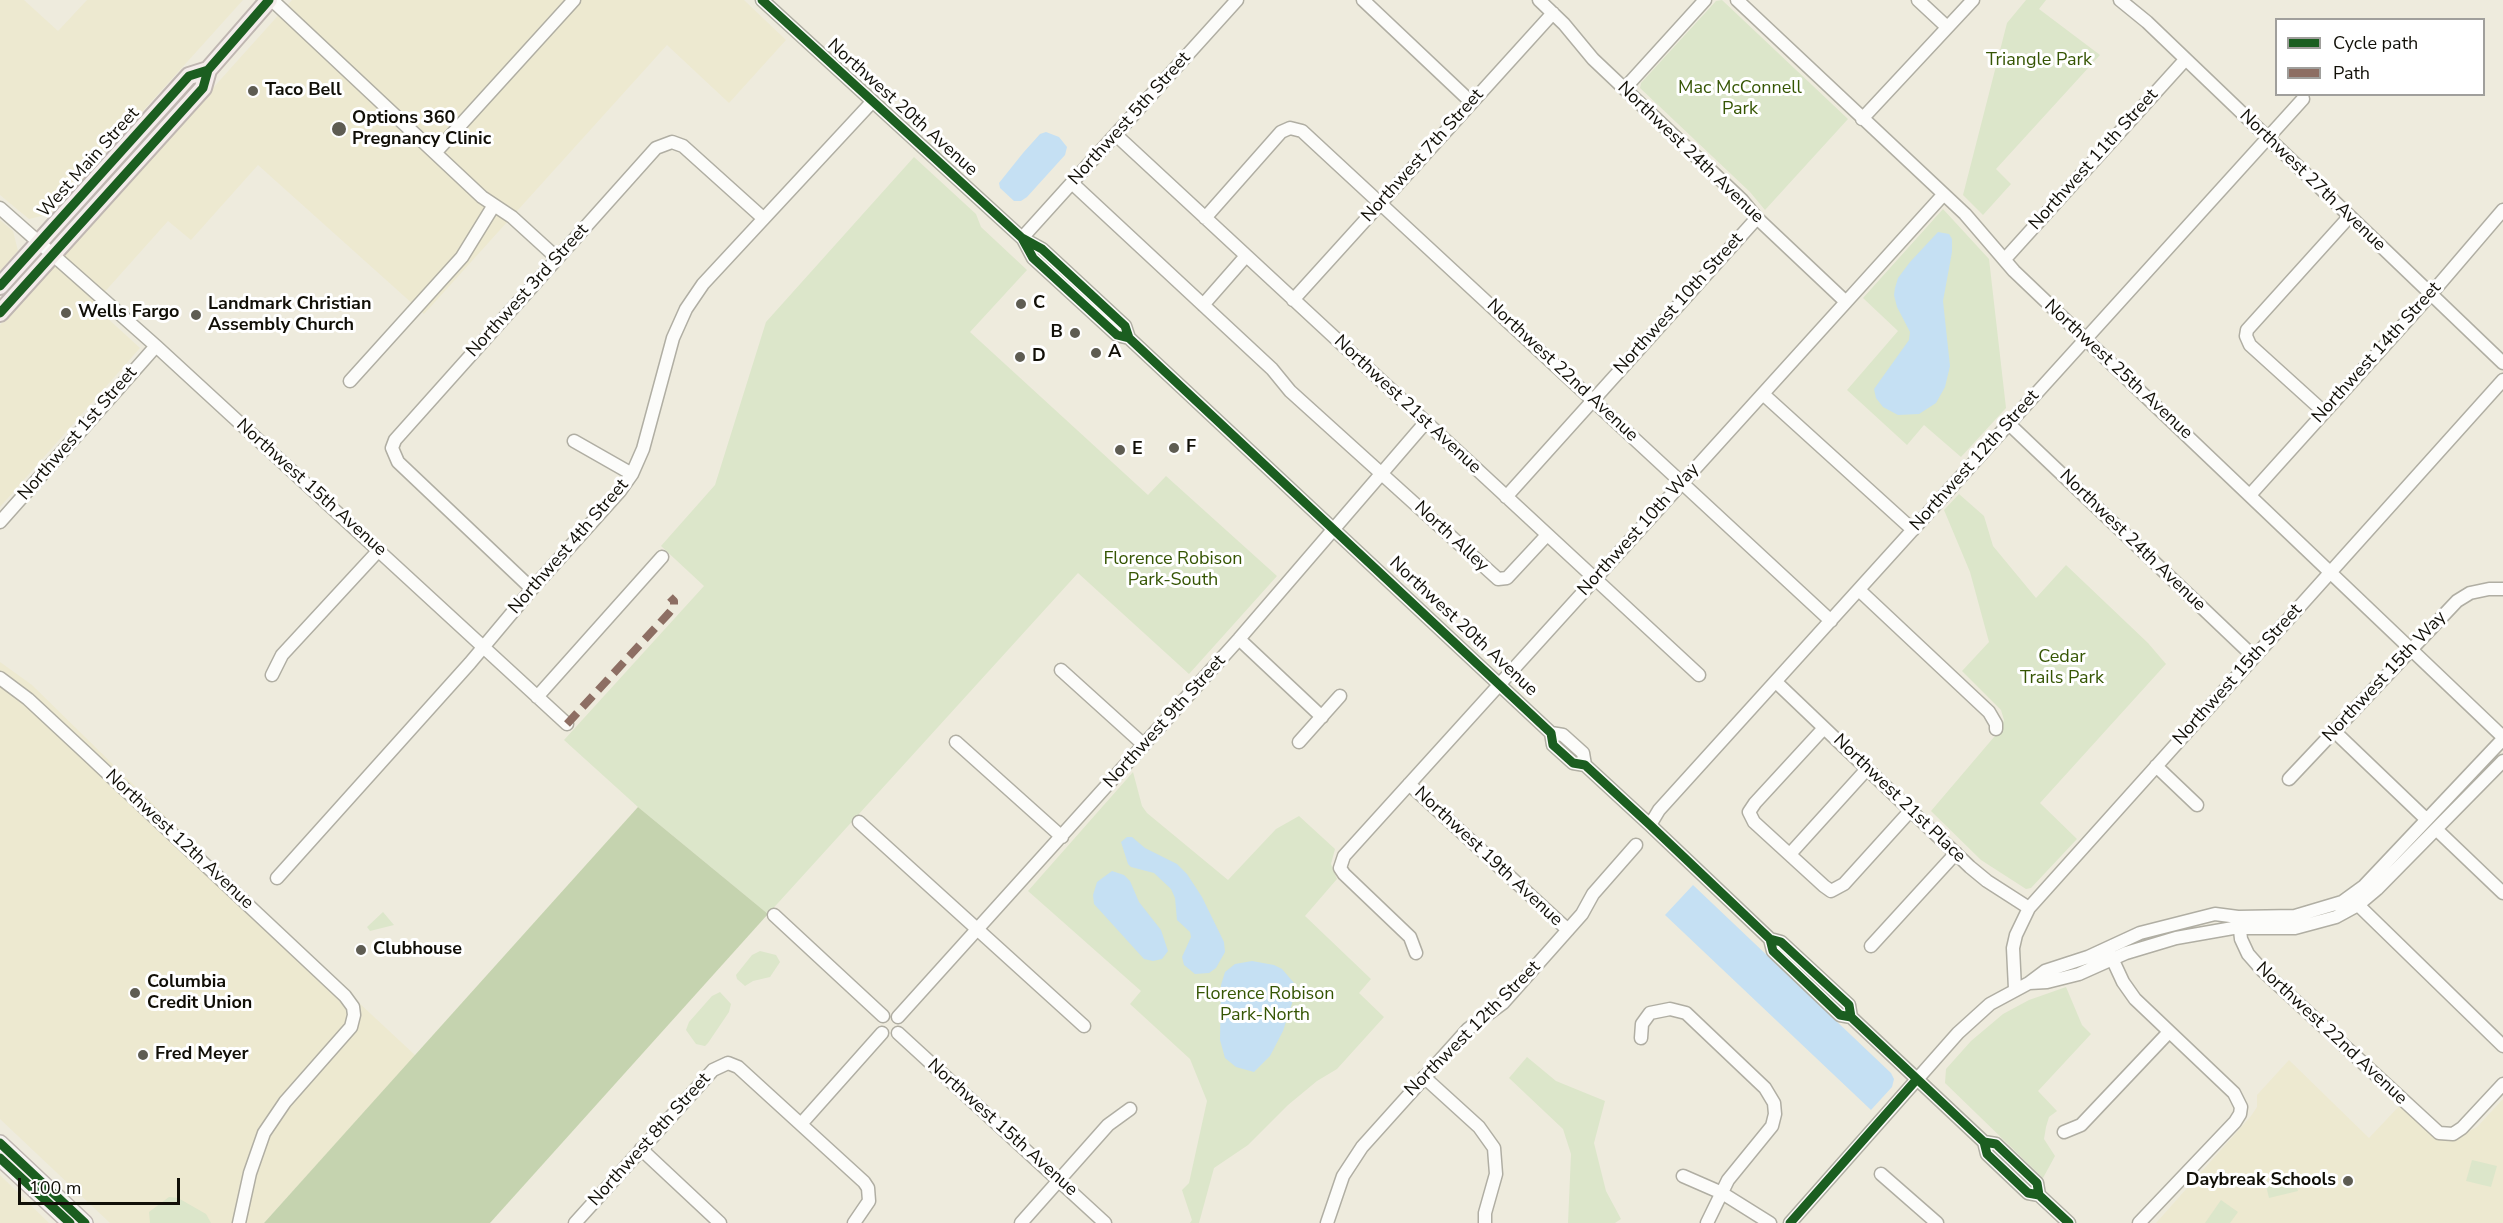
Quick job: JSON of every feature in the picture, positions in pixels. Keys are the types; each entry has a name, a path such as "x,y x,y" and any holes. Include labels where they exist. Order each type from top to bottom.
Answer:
{"highway":[{"name":"West Main Street","path":"0,313 203,88 208,70 271,0"},
{"name":"West Main Street","path":"0,286 189,76 208,70"}],"main road":[{"path":"0,1143 85,1223"},
{"path":"0,1158 70,1223"}],"street":[{"path":"271,0 435,153 557,258"},
{"path":"435,153 574,0"},
{"name":"Northwest 20th Avenue","path":"762,0 1022,238 1033,258 1117,335 1129,338 1500,684 1551,733 1553,745 1573,763 1585,765 1770,939 1781,942 1849,1005 1851,1017 1984,1142 1987,1154 2028,1193 2039,1195 2069,1223"},
{"name":"Northwest 5th Street","path":"1022,238 1237,0"},
{"path":"1363,0 1471,102"},
{"name":"Northwest 24th Avenue","path":"1539,0 1553,13 1580,46 1743,200 1757,218 1846,302"},
{"path":"1625,88 1705,0"},
{"name":"Northwest 25th Avenue","path":"1737,0 1943,195 2014,271 2503,738"},
{"path":"1918,0 1947,27"},
{"path":"1862,119 1973,0"},
{"name":"Northwest 27th Avenue","path":"2120,0 2147,22 2184,61 2503,363"},
{"name":"Northwest 7th Street","path":"1293,300 1553,13"},
{"name":"Northwest 11th Street","path":"2005,259 2184,61"},
{"name":"Northwest 12th Street","path":"1650,825 1659,810 2303,99"},
{"name":"Northwest 4th Street","path":"276,878 482,648 532,588 606,508 632,474 643,448 674,338 686,309 703,284 872,102"},
{"name":"Northwest 22nd Avenue","path":"1205,218 1281,132 1290,128 1302,131 1831,621"},
{"name":"Northwest 21st Avenue","path":"1116,135 1699,675"},
{"name":"Northwest 3rd Street","path":"532,588 398,462 392,448 400,434 656,148 672,142 693,153 763,218"},
{"name":"North Alley","path":"1072,183 1272,369 1290,391 1498,579 1507,578 1547,536"},
{"name":"Northwest 10th Way","path":"1416,953 1410,937 1341,868 1344,856 1943,195"},
{"path":"350,381 462,257 494,205"},
{"name":"Northwest 15th Avenue","path":"0,208 156,346 567,724"},
{"name":"Northwest 14th Street","path":"2250,495 2502,214"},
{"path":"2324,412 2250,345 2246,336 2247,330 2349,217"},
{"name":"Northwest 10th Street","path":"1506,497 1757,218"},
{"path":"1203,304 1246,256"},
{"name":"Northwest 1st Street","path":"0,522 156,346"},
{"name":"Northwest 15th Street","path":"2015,989 2013,948 2016,935 2029,908 2503,380"},
{"path":"1763,394 1913,530"},
{"name":"Northwest 9th Street","path":"898,1017 1239,639 1425,423"},
{"name":"Northwest 24th Avenue","path":"2009,424 2254,657"},
{"path":"574,441 632,474"},
{"path":"272,675 282,655 379,550"},
{"path":"537,697 662,558"},
{"name":"Northwest 15th Way","path":"2289,779 2457,601 2470,593 2503,589"},
{"path":"1859,590 1989,712 1996,724 1996,729"},
{"path":"1239,639 1322,717"},
{"path":"1061,670 1144,745"},
{"name":"Northwest 12th Avenue","path":"0,678 28,699 95,761 345,996 353,1007 354,1016 351,1027 285,1102 264,1133 250,1173 239,1223"},
{"name":"Northwest 21st Place","path":"1776,682 1987,881 2029,908"},
{"path":"1299,742 1340,696"},
{"path":"1824,728 1755,803 1749,812 1754,822 1824,886 1835,890 1844,884 1911,810"},
{"path":"2334,731 2426,819"},
{"path":"2354,901 2364,886 2503,738"},
{"path":"956,742 1062,837"},
{"path":"1790,1223 1968,1023 1990,1004 2029,983 2045,971 2088,957 2110,954 2140,933 2216,914 2239,922 2295,916 2354,901 2377,890 2503,761"},
{"path":"2156,766 2197,805"},
{"path":"1790,854 1867,769"},
{"name":"Northwest 19th Avenue","path":"1409,784 1568,930"},
{"path":"859,822 1084,1026"},
{"path":"2437,830 2503,893"},
{"name":"Northwest 12th Street","path":"1327,1223 1337,1189 1349,1165 1424,1077 1474,1023 1503,1003 1582,914 1599,886 1636,845"},
{"path":"1871,946 1956,853"},
{"path":"2354,901 2503,1046"},
{"path":"774,915 883,1016"},
{"name":"Northwest 22nd Avenue","path":"2239,922 2248,954 2263,971 2439,1133 2453,1134 2462,1128 2503,1084"},
{"path":"2110,954 2130,992 2234,1094 2240,1103 2241,1110 2235,1122 2139,1223"},
{"path":"1641,1038 1642,1023 1650,1013 1670,1009 1686,1013 1771,1096 1775,1109 1774,1120 1769,1130 1739,1166 1707,1223"},
{"path":"891,1014 898,1017 901,1026 898,1033 888,1036 882,1033 879,1024 883,1016 891,1014"},
{"path":"2064,1132 2081,1125 2169,1032"},
{"path":"854,1223 874,1196 864,1182 801,1124 882,1033"},
{"name":"Northwest 15th Avenue","path":"898,1033 1105,1223"},
{"name":"Northwest 8th Street","path":"575,1223 713,1070 728,1063 738,1067 801,1124"},
{"path":"1424,1077 1485,1134 1496,1155 1496,1174 1487,1205 1485,1223"},
{"path":"1021,1223 1108,1125 1130,1109"},
{"path":"641,1149 720,1223"},
{"path":"1881,1174 1937,1223"},
{"path":"1683,1176 1722,1193 1770,1223"}],"shaded area":[{"path":"0,0 24,0 58,31 87,0 243,0 50,214 29,219 0,195"},
{"path":"292,0 744,0 786,40 729,103 667,45 424,314 258,165 191,240 168,221 93,305 140,348 0,507 0,325"},
{"path":"0,220 13,231 18,251 0,271"},
{"path":"0,662 32,685 299,947 416,1056 264,1223 110,1223 0,1119"},
{"name":"Daybreak Schools","path":"2289,1060 2369,1138 2403,1102 2431,1126 2460,1136 2477,1127 2503,1099 2503,1223 2156,1223 2251,1116 2257,1107 2257,1095"},
{"path":"0,1175 49,1223 0,1223"}],"green space":[{"name":"Mac McConnell Park","path":"1722,0 1848,119 1765,210 1750,192 1640,88 1641,83 1716,1"},
{"name":"Triangle Park","path":"2026,0 2046,0 2039,9 2100,55 1996,169 2011,184 1983,215 1963,195 2007,23"},
{"name":"Florence Robison Park-South","path":"914,157 976,214 981,227 1027,270 970,332 1148,495 1166,476 1277,576 1189,674 1078,573 768,914 638,807 564,740 704,586 661,546 715,485 766,322"},
{"path":"1943,209 1989,259 2006,408 1961,457 1924,425 1907,445 1847,390 1898,331 1863,298"},
{"name":"Cedar Trails Park","path":"1959,494 1984,516 1993,546 2036,598 2066,565 2148,643 2166,664 2040,803 2077,839 2031,888 2026,889 1981,860 1931,811 2000,730 2004,720 2001,710 1962,671 1989,642 1970,572 1944,510"},
{"name":"Florence Robison Park-North","path":"1133,772 1142,806 1147,813 1228,880 1276,829 1299,816 1335,849 1331,864 1337,879 1305,916 1371,979 1359,993 1384,1017 1337,1069 1317,1081 1288,1105 1248,1145 1214,1168 1199,1223 1190,1223 1192,1220 1182,1190 1189,1183 1207,1101 1190,1059 1130,1004 1141,991 1028,891"},
{"path":"638,807 768,914 490,1223 264,1223"},
{"path":"383,912 394,925 370,931 367,927"},
{"path":"760,951 776,955 780,962 770,977 753,981 745,986 736,975 752,955"},
{"path":"2066,987 2082,1025 2091,1034 2038,1091 2057,1111 2049,1117 2046,1127 2044,1139 2055,1156 2043,1178 1945,1083 1946,1069 1971,1041 2003,1014 2029,1000"},
{"path":"720,992 731,1004 729,1012 705,1046 696,1044 686,1030 689,1022 712,996"},
{"path":"1527,1057 1556,1081 1605,1101 1594,1143 1606,1191 1621,1219 1615,1223 1568,1223 1571,1154 1563,1129 1509,1078"},
{"path":"2472,1160 2497,1166 2491,1187 2466,1181"},
{"path":"2293,1175 2298,1191 2269,1198 2265,1182"},
{"path":"169,1197 178,1198 206,1214 211,1223 150,1223 149,1212"},
{"path":"2221,1200 2238,1212 2230,1223 2205,1223"}],"water":[{"path":"1046,132 1059,137 1067,147 1065,155 1027,197 1021,201 1014,201 1000,188 999,183 1040,134"},
{"path":"1938,232 1949,234 1952,239 1952,252 1943,301 1950,366 1945,387 1936,403 1919,414 1898,415 1883,407 1876,398 1874,389 1909,340 1910,332 1897,307 1895,288 1898,278 1910,262"},
{"path":"1127,837 1132,837 1145,848 1177,864 1187,874 1202,897 1224,942 1225,952 1216,968 1209,973 1195,974 1184,965 1182,957 1191,937 1190,932 1177,920 1175,898 1171,889 1154,873 1131,867 1128,864 1121,842"},
{"path":"1112,871 1124,875 1130,881 1139,902 1161,930 1168,951 1162,959 1153,961 1144,959 1094,904 1093,895 1097,882"},
{"path":"1693,885 1891,1073 1894,1079 1892,1087 1871,1110 1665,915"},
{"path":"1252,961 1274,965 1282,969 1294,983 1295,994 1283,1031 1270,1056 1254,1072 1236,1067 1225,1058 1220,1040 1221,985 1225,972 1235,964"}],"marked path":[{"path":"567,724 674,607 674,601 670,597"}],"cycle path":[{"path":"0,313 203,88 208,70 269,0"},
{"path":"762,0 1022,238 1042,249 1125,326 1129,338 1551,733 1553,745 1573,763 1585,765 1650,825 1770,939 1773,951 1840,1015 1851,1017 1984,1142 1996,1144 2037,1183 2039,1195 2069,1223"},
{"path":"0,286 189,76 208,70"},
{"path":"1022,238 1033,258 1117,335 1129,338"},
{"path":"1770,939 1781,942 1849,1005 1851,1017"},
{"path":"1790,1223 1917,1079"},
{"path":"1984,1142 1987,1154 2028,1193 2039,1195"},
{"path":"0,1143 85,1223"},
{"path":"0,1158 70,1223"}],"place":[{"name":"Taco Bell","path":"253,91"},
{"name":"Options 360 Pregnancy Clinic","path":"339,129"},
{"name":"C","path":"1021,304"},
{"name":"Wells Fargo","path":"66,313"},
{"name":"Landmark Christian Assembly Church","path":"196,315"},
{"name":"B","path":"1075,333"},
{"name":"A","path":"1096,353"},
{"name":"D","path":"1020,357"},
{"name":"F","path":"1174,448"},
{"name":"E","path":"1120,450"},
{"name":"Clubhouse","path":"361,950"},
{"name":"Columbia Credit Union","path":"135,993"},
{"name":"Fred Meyer","path":"143,1055"},
{"name":"Daybreak Schools","path":"2348,1181"}]}
